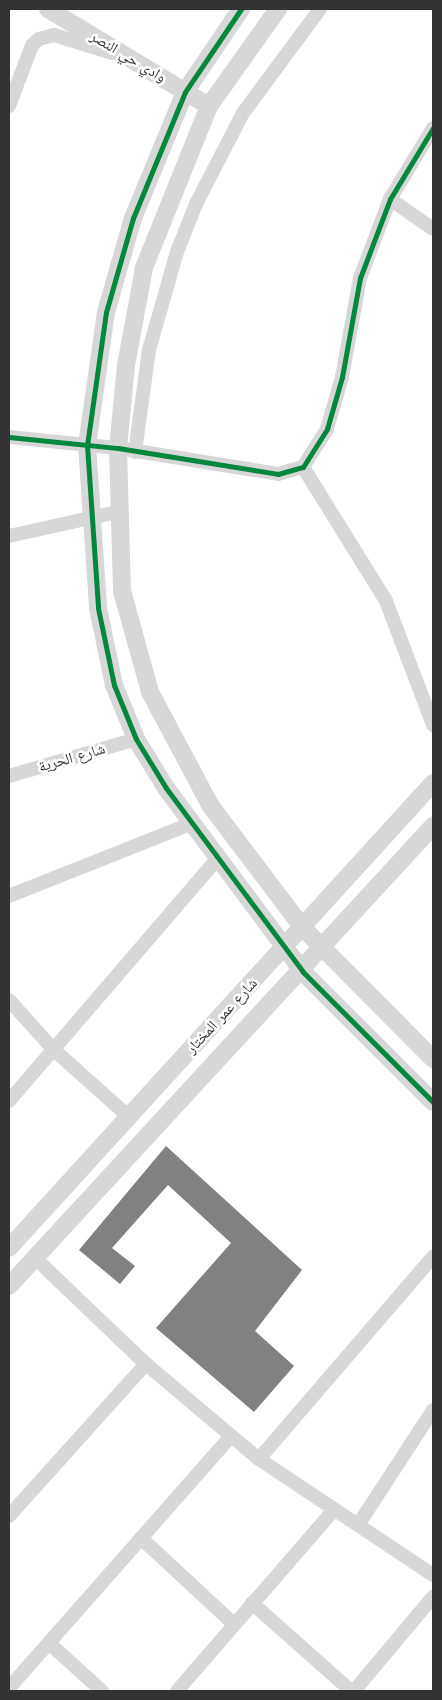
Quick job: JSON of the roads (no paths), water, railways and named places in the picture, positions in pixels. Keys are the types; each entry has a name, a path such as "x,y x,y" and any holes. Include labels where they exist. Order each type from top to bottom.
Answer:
{"street":[{"name":"وادي حي النصر","path":"48,9 209,106"},
{"path":"241,9 185,92 134,218 106,312 87,445 98,608 114,685 136,740 192,823 304,972 433,1102"},
{"path":"126,450 126,365 144,268 209,106 278,9"},
{"path":"320,9 257,91 196,204 158,317 126,450 117,512 126,617 150,692 210,804 304,928 433,1060"},
{"path":"9,106 32,45 46,36 130,58"},
{"path":"9,437 126,450 278,474 303,467 327,429 342,377 360,278 390,199 433,128"},
{"path":"390,199 433,229"},
{"path":"303,467 386,601 433,725"},
{"path":"9,536 117,512"},
{"name":"شارع الحرية","path":"9,776 136,740"},
{"name":"شارع عمر المختار","path":"9,1248 128,1116 285,949 433,783"},
{"path":"9,896 192,823"},
{"name":"شارع عمر المختار","path":"9,1286 34,1257 304,972 433,826"},
{"path":"9,1101 218,858"},
{"path":"9,1000 53,1050 128,1116"},
{"path":"34,1257 146,1364 231,1436 259,1458 334,1510 433,1575"},
{"path":"259,1458 433,1257"},
{"path":"9,1516 146,1364"},
{"path":"358,1525 433,1410"},
{"path":"9,1688 231,1436"},
{"path":"177,1691 334,1510"},
{"path":"141,1538 234,1624"},
{"path":"252,1603 353,1691 433,1597"},
{"path":"49,1643 102,1691"}]}
